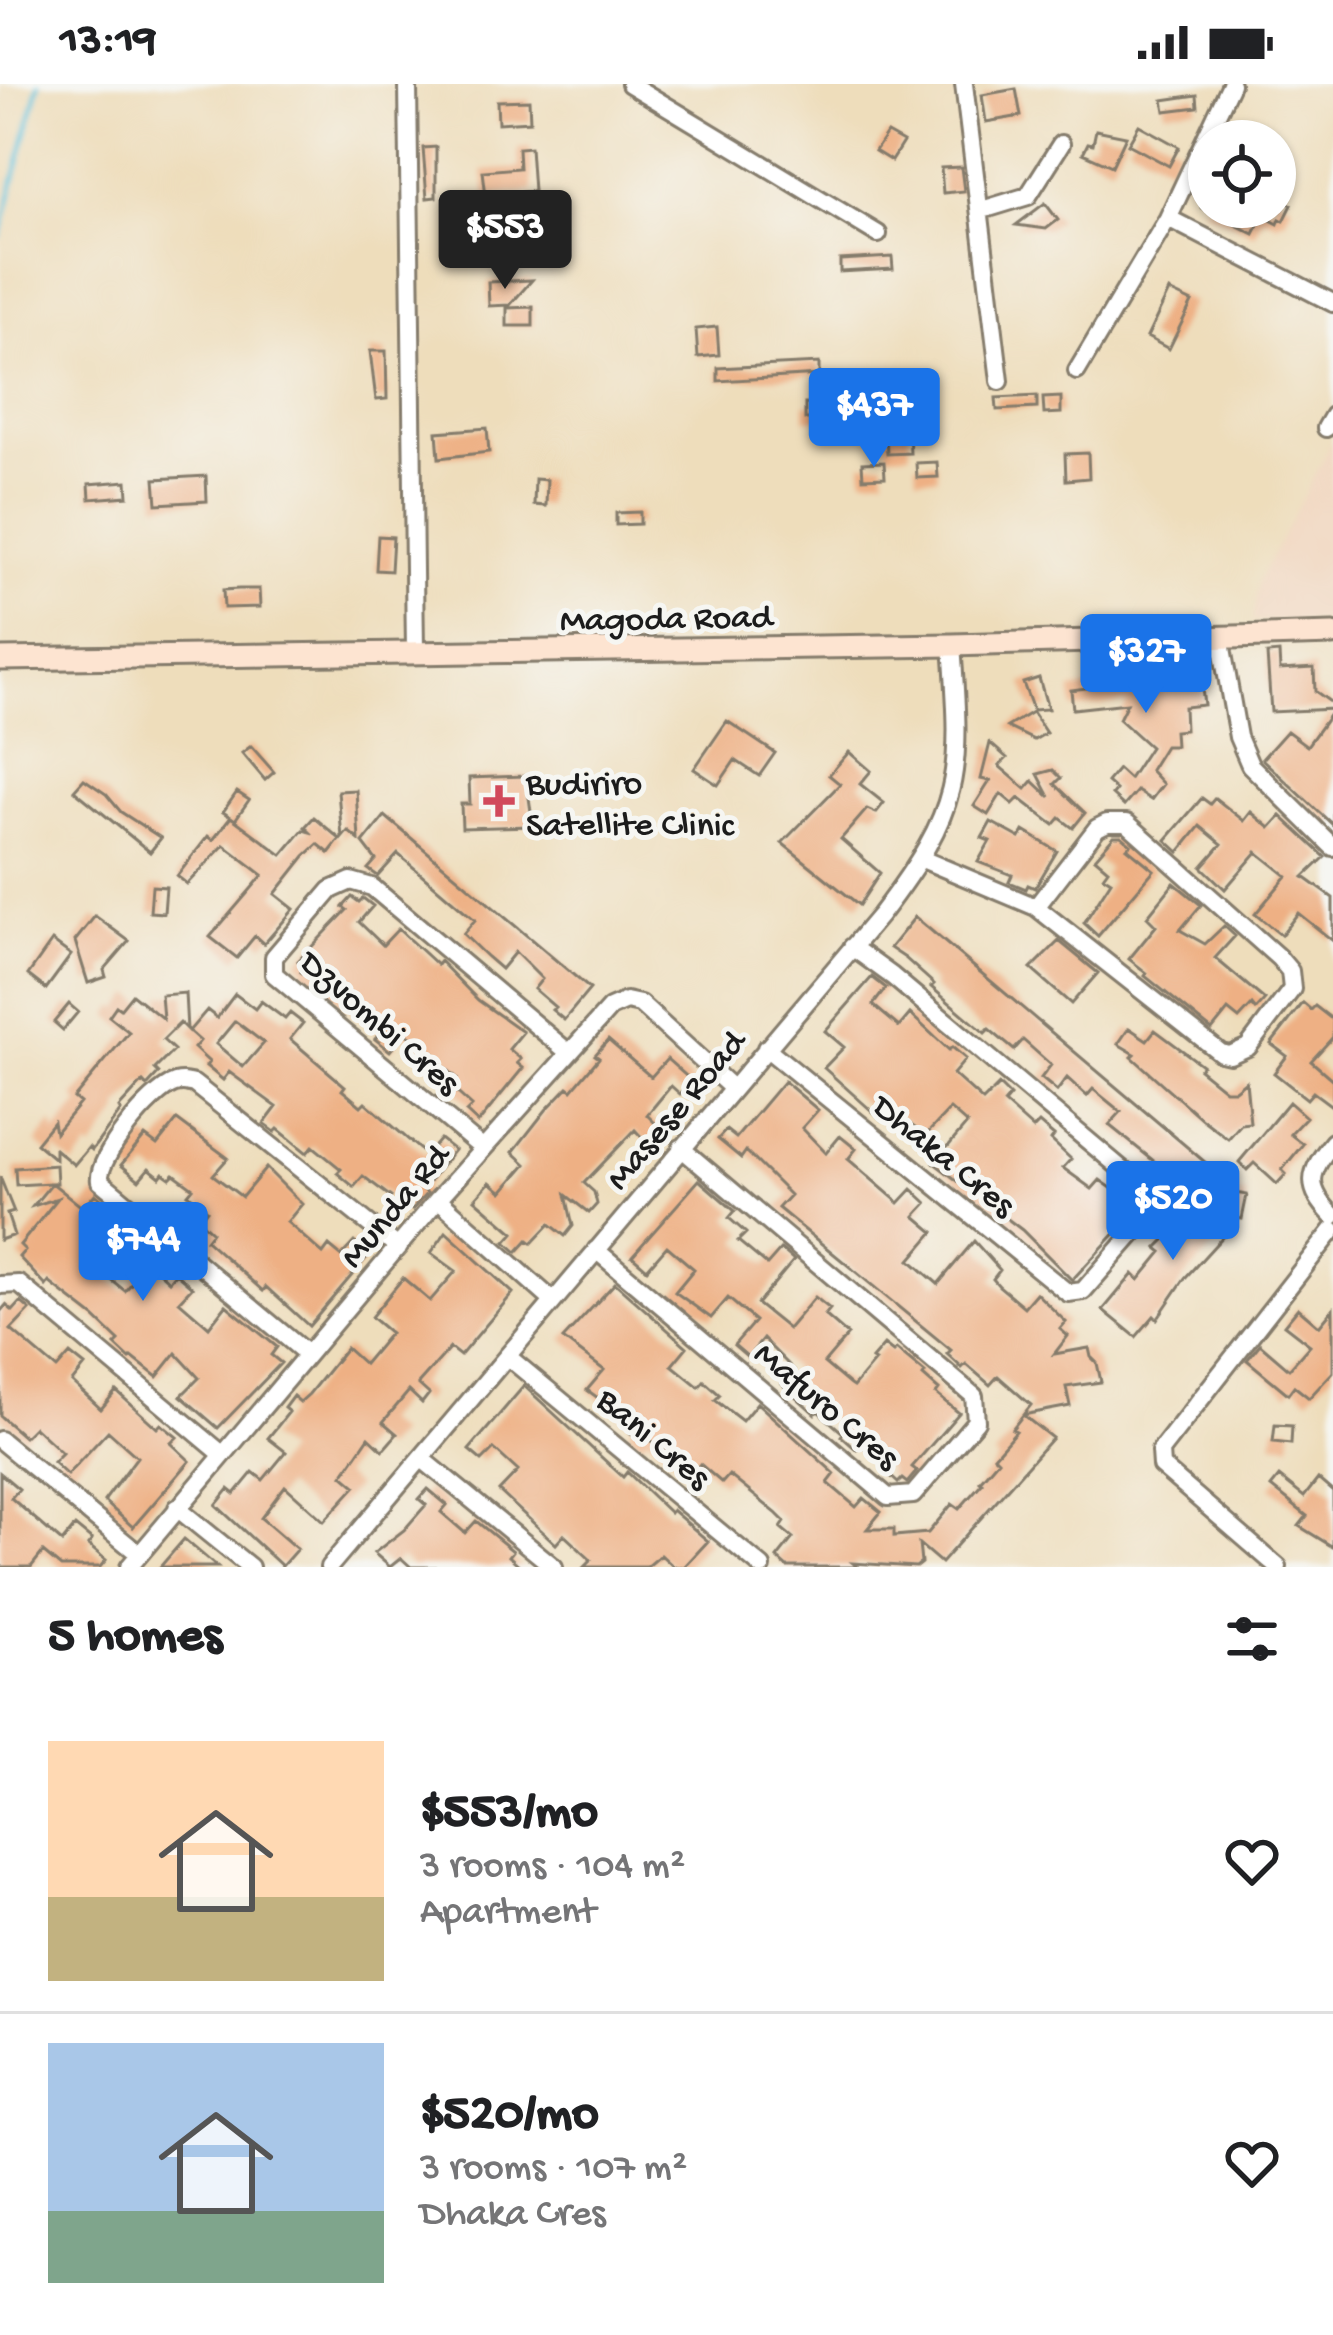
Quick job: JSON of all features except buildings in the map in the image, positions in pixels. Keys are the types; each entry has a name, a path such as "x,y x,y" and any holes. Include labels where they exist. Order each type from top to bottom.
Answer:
{"street":[{"path":"408,84 415,651"},
{"path":"630,84 878,234"},
{"path":"964,84 1000,381"},
{"path":"1077,371 1168,218 1232,84"},
{"path":"982,210 1028,196 1060,144"},
{"path":"1168,218 1333,303"},
{"name":"Magoda Road","path":"0,658 952,645 1333,634"},
{"path":"1220,638 1238,736 1250,765 1333,847"},
{"name":"Masese Road","path":"336,1565 922,859 937,834 955,782 958,724 952,645"},
{"path":"922,859 1036,907 1221,1053 1230,1055 1248,1047 1292,989 1290,970 1279,958 1127,824 1096,828 1036,907"},
{"name":"Dzvombi Cres","path":"482,1148 274,974 274,957 331,890 351,881 372,887 569,1053"},
{"name":"Dhaka Cres","path":"766,1048 1068,1294 1083,1292 1152,1212 1149,1192 852,947"},
{"name":"Munda Rd","path":"134,1560 438,1198 610,1008 633,1001 657,1017 732,1088"},
{"path":"307,1354 100,1181 101,1164 141,1110 169,1085 194,1084 398,1246"},
{"path":"1333,1142 1313,1172 1312,1184 1314,1197 1333,1216"},
{"name":"Mafuro Cres","path":"596,1250 888,1497 913,1495 976,1420 974,1396 681,1148"},
{"path":"438,1198 553,1301"},
{"path":"1278,1567 1161,1466 1160,1451 1333,1230"},
{"path":"0,1285 19,1284 222,1454"},
{"name":"Bani Cres","path":"507,1356 762,1567"},
{"path":"0,1441 134,1560"},
{"path":"421,1458 554,1567"},
{"path":"177,1508 250,1567"}],"shaded area":[{"path":"1333,440 1333,621 1253,621 1258,582"}],"waterway":[{"path":"0,236 39,84"}],"place":[{"name":"Budiriro Satellite Clinic","path":"499,801"}]}
